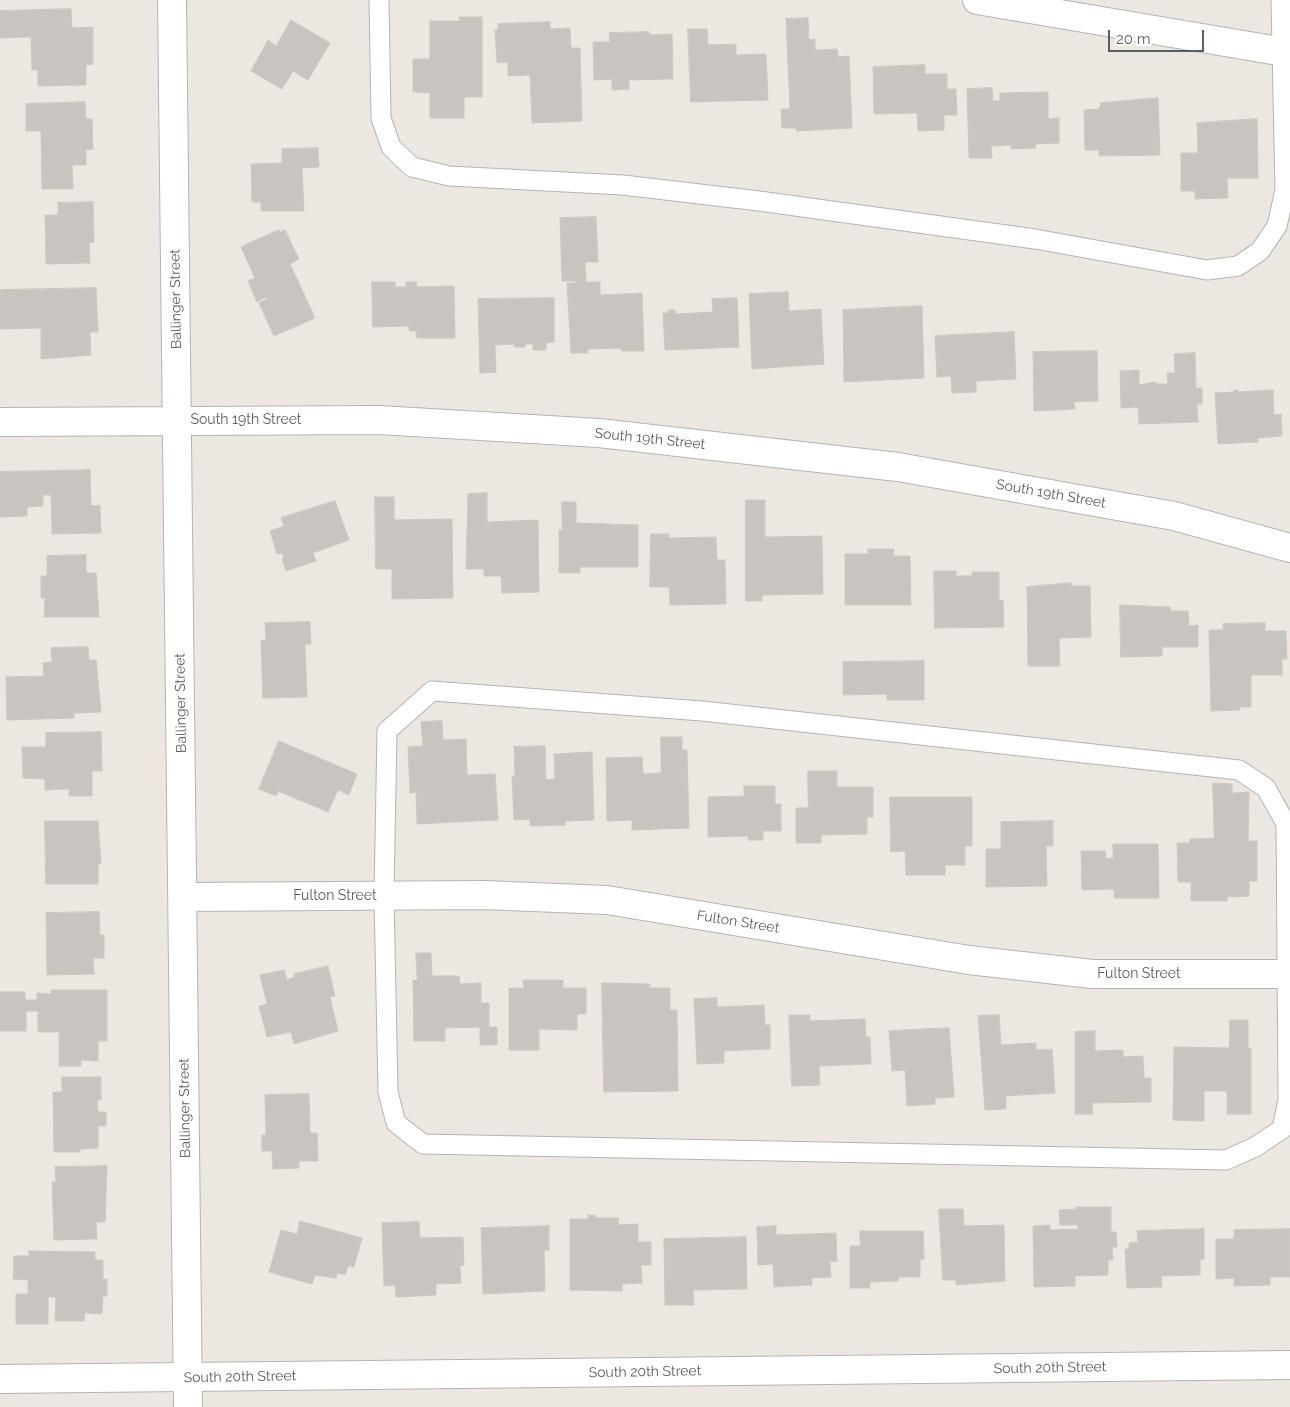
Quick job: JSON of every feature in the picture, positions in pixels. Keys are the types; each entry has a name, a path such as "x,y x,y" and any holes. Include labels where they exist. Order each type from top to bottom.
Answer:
{"street":[{"name":"Ballinger Street","path":"172,0 184,897 188,1407"},
{"path":"977,0 1287,52"},
{"name":"South 19th Street","path":"0,422 379,420 618,435 898,467 1174,516 1290,548"},
{"name":"Fulton Street","path":"184,897 483,895 607,900 969,960 1092,974 1289,974"},
{"name":"South 20th Street","path":"0,1379 1290,1365"}],"lane":[{"path":"379,0 381,118 391,147 412,167 449,176 623,184 759,201 1035,239 1207,270 1238,266 1260,251 1277,226 1285,190 1287,52 1281,0"},
{"path":"432,691 702,711 1239,770 1266,788 1286,824 1289,974 1288,1100 1282,1129 1255,1147 1226,1160 423,1144 396,1123 388,1092 384,896 387,731 432,691"}],"building":[{"path":"71,9 72,28 93,27 93,64 86,65 86,85 38,86 38,70 32,70 31,37 0,38 0,11"},
{"path":"459,17 482,17 482,97 464,97 464,118 430,118 430,93 413,92 413,59 430,59 430,21 460,21"},
{"path":"808,18 809,40 815,39 815,50 837,49 838,57 849,56 852,128 796,131 796,128 782,128 781,109 790,109 786,19"},
{"path":"291,20 330,43 308,80 293,71 282,89 251,71 268,40 276,46"},
{"path":"550,22 550,29 570,28 571,48 580,48 582,121 532,123 530,75 508,76 508,62 497,63 495,30 498,30 498,24"},
{"path":"688,29 707,29 708,45 736,44 736,55 766,54 768,100 691,102"},
{"path":"649,32 649,35 672,34 673,79 629,80 629,89 612,90 612,79 594,80 593,42 610,42 609,33"},
{"path":"925,65 925,74 947,74 947,89 956,89 957,115 944,115 944,130 918,131 917,113 874,114 873,67"},
{"path":"992,88 993,101 1000,101 1000,93 1048,92 1048,119 1059,118 1059,143 1035,144 1036,148 1011,149 1011,145 991,146 992,158 969,158 967,89"},
{"path":"1158,98 1160,155 1099,156 1099,150 1085,150 1084,110 1099,109 1101,103"},
{"path":"85,102 86,119 92,119 93,149 86,150 86,165 72,165 73,189 42,189 41,131 26,131 26,104"},
{"path":"1257,119 1258,178 1227,178 1228,198 1195,199 1195,191 1181,191 1181,153 1198,153 1197,123"},
{"path":"318,148 319,167 302,168 304,211 261,211 261,202 252,202 251,164 282,163 282,149"},
{"path":"93,202 94,242 89,243 90,263 46,264 45,215 58,215 58,203"},
{"path":"596,217 598,262 585,262 586,282 600,282 600,295 642,293 644,351 621,351 621,348 588,349 588,353 571,353 567,283 575,283 575,281 562,281 560,218"},
{"path":"279,230 281,232 285,230 299,259 290,264 315,318 274,336 259,303 267,299 266,297 257,302 248,281 255,278 241,247"},
{"path":"372,282 395,282 395,287 406,287 406,282 416,282 417,287 454,286 455,338 417,338 416,331 409,331 409,326 373,327"},
{"path":"96,288 98,332 90,332 91,355 41,359 41,328 0,329 0,290"},
{"path":"788,292 789,311 821,309 824,364 752,369 749,294"},
{"path":"554,298 554,342 546,343 546,350 533,350 533,344 525,344 525,347 514,347 514,344 495,345 496,372 480,373 478,299"},
{"path":"737,298 739,347 665,350 663,313 668,313 668,310 675,310 675,314 713,312 712,299"},
{"path":"922,306 924,378 844,382 843,310"},
{"path":"1014,332 1016,379 976,381 976,392 952,393 951,376 937,377 935,336"},
{"path":"1097,351 1098,401 1074,402 1075,409 1034,411 1033,352"},
{"path":"1195,353 1196,388 1202,388 1202,404 1197,404 1198,422 1139,424 1138,407 1121,408 1120,371 1139,370 1139,385 1156,382 1156,384 1168,384 1167,373 1175,373 1174,354"},
{"path":"1234,390 1238,390 1238,392 1273,390 1274,415 1281,414 1282,436 1258,438 1258,442 1218,444 1215,393 1234,392"},
{"path":"90,470 91,506 100,505 101,533 52,534 51,495 43,495 43,506 27,507 27,516 0,517 0,472"},
{"path":"487,493 487,522 538,520 539,592 502,593 501,576 484,576 484,569 466,569 468,494"},
{"path":"375,497 394,497 394,520 452,519 453,598 392,599 392,569 376,569"},
{"path":"746,500 765,500 765,537 822,536 823,594 762,595 762,601 746,601"},
{"path":"335,501 349,540 313,553 316,561 286,571 282,558 284,557 282,553 277,554 270,531 284,526 281,518"},
{"path":"562,502 576,502 576,523 638,525 638,567 580,567 580,573 559,573 559,530 562,530"},
{"path":"651,534 669,534 669,538 716,537 717,560 725,560 726,604 670,605 669,587 650,587"},
{"path":"868,549 894,549 893,556 910,556 911,605 845,605 845,554 868,554"},
{"path":"86,555 86,573 96,573 99,617 44,617 45,598 41,598 41,576 47,576 47,556"},
{"path":"934,571 956,571 956,576 972,576 972,572 999,572 999,600 1003,600 1004,627 935,628"},
{"path":"1071,583 1071,586 1090,586 1091,637 1059,638 1060,666 1028,666 1027,587"},
{"path":"1120,605 1170,607 1170,611 1188,611 1189,626 1198,625 1198,647 1162,647 1162,656 1121,657"},
{"path":"310,622 311,644 305,644 307,697 263,698 261,640 266,640 265,623"},
{"path":"1265,623 1265,631 1286,631 1287,659 1282,659 1282,675 1251,675 1251,707 1240,707 1240,710 1211,711 1209,630 1223,630 1223,624"},
{"path":"88,647 89,660 96,660 101,712 74,713 74,718 7,720 6,677 44,676 43,663 52,662 51,648"},
{"path":"924,661 924,700 887,700 887,694 843,695 843,662"},
{"path":"442,721 443,740 466,739 467,775 495,774 498,820 417,824 416,792 410,793 408,747 423,746 421,722"},
{"path":"101,732 102,771 92,771 92,796 69,796 69,789 45,790 45,779 23,778 22,747 46,747 46,733"},
{"path":"661,737 682,737 682,750 687,750 689,828 632,830 632,820 607,821 606,758 642,757 643,774 661,773"},
{"path":"279,741 357,774 349,795 338,790 328,812 278,791 276,796 259,789"},
{"path":"545,746 546,780 555,779 554,754 592,752 594,820 565,821 565,825 530,826 530,819 514,820 512,776 515,776 514,747"},
{"path":"808,771 837,771 837,787 873,787 873,817 867,817 867,834 821,835 821,843 796,843 796,808 808,808"},
{"path":"1213,783 1232,784 1232,793 1249,792 1248,841 1257,841 1257,881 1249,881 1249,896 1227,897 1227,901 1191,901 1191,882 1178,882 1177,843 1190,843 1190,839 1214,838"},
{"path":"744,786 775,786 775,804 781,804 781,831 763,831 763,840 748,840 748,836 708,837 708,797 744,796"},
{"path":"890,797 972,797 972,846 965,846 965,865 945,865 945,875 906,875 905,851 891,852"},
{"path":"45,821 98,821 101,864 98,864 98,884 46,884"},
{"path":"1053,821 1053,846 1046,846 1047,886 986,887 986,849 1001,849 1001,822"},
{"path":"1113,844 1158,844 1159,898 1114,898 1114,889 1082,890 1081,851 1105,851 1106,859 1113,858"},
{"path":"99,912 100,935 104,935 104,958 93,958 94,974 47,975 46,913"},
{"path":"416,953 431,953 432,976 459,976 460,984 481,983 481,1003 489,1003 489,1027 497,1027 497,1045 480,1045 480,1027 445,1028 445,1041 414,1041 413,980 417,980"},
{"path":"328,966 335,996 330,997 338,1031 294,1044 291,1032 267,1037 259,1006 267,1004 260,975 284,970 287,980 295,977 294,974"},
{"path":"523,980 563,980 563,988 586,988 586,1014 577,1014 577,1030 539,1029 539,1050 509,1050 509,988 524,988"},
{"path":"602,983 650,984 650,988 670,988 670,1010 677,1010 678,1091 604,1092"},
{"path":"51,990 107,990 107,1041 98,1041 98,1061 81,1060 81,1066 59,1066 59,1032 38,1032 38,1011 26,1011 26,1031 0,1031 0,992 25,992 25,1000 37,1000 37,993 51,994"},
{"path":"717,998 717,1007 764,1005 765,1025 770,1025 770,1049 724,1051 724,1063 697,1064 694,999"},
{"path":"789,1015 810,1015 810,1021 865,1019 866,1037 870,1037 871,1064 819,1066 820,1085 792,1086"},
{"path":"999,1015 1001,1045 1036,1043 1036,1050 1052,1049 1055,1093 1006,1096 1006,1109 985,1110 978,1016"},
{"path":"1230,1020 1248,1020 1248,1048 1251,1048 1251,1114 1227,1114 1227,1091 1204,1091 1204,1121 1173,1120 1174,1047 1229,1048"},
{"path":"949,1028 954,1097 935,1098 935,1104 907,1106 905,1070 892,1071 889,1031"},
{"path":"1095,1031 1095,1051 1123,1050 1123,1057 1143,1056 1144,1078 1151,1078 1151,1102 1092,1103 1093,1114 1075,1114 1075,1032"},
{"path":"62,1077 101,1077 101,1100 97,1100 98,1112 106,1112 106,1126 98,1126 98,1148 80,1149 80,1152 54,1152 53,1092 62,1092"},
{"path":"309,1094 310,1133 317,1133 318,1161 299,1161 299,1168 273,1169 272,1151 262,1151 262,1135 266,1135 265,1095"},
{"path":"107,1166 105,1222 96,1222 97,1239 54,1240 52,1182 56,1182 55,1167"},
{"path":"1076,1207 1111,1207 1111,1232 1116,1232 1117,1247 1112,1247 1113,1260 1108,1260 1108,1275 1075,1276 1075,1286 1034,1287 1033,1226 1050,1225 1050,1230 1078,1229 1078,1225 1060,1225 1059,1210 1076,1209"},
{"path":"939,1209 963,1209 964,1226 1004,1225 1005,1281 956,1285 956,1280 943,1280"},
{"path":"588,1215 596,1216 596,1218 619,1218 618,1225 638,1224 638,1242 651,1242 651,1265 641,1265 642,1283 622,1284 622,1291 570,1290 570,1219 588,1219"},
{"path":"300,1221 362,1238 354,1267 348,1266 345,1275 337,1273 336,1278 315,1275 312,1284 269,1272 281,1230 297,1234"},
{"path":"419,1222 420,1238 463,1237 464,1265 460,1266 461,1283 436,1284 436,1295 396,1297 395,1285 384,1286 382,1223"},
{"path":"549,1226 549,1250 544,1250 545,1291 483,1294 481,1228"},
{"path":"776,1226 776,1235 836,1233 837,1261 830,1262 831,1277 812,1278 812,1285 774,1287 773,1264 758,1265 757,1227"},
{"path":"1204,1229 1204,1259 1200,1259 1200,1275 1161,1276 1162,1287 1127,1288 1125,1249 1129,1249 1129,1243 1138,1242 1137,1231"},
{"path":"1290,1229 1290,1277 1270,1277 1270,1285 1234,1286 1234,1278 1216,1279 1216,1239 1234,1239 1234,1230"},
{"path":"860,1231 923,1231 924,1259 920,1259 920,1277 898,1277 898,1281 870,1282 870,1288 850,1288 850,1246 860,1246"},
{"path":"746,1237 747,1289 693,1290 694,1305 665,1305 664,1239"},
{"path":"29,1251 95,1252 95,1260 103,1260 103,1279 107,1279 107,1296 103,1296 102,1314 85,1313 84,1321 55,1321 56,1297 48,1297 48,1324 16,1324 16,1294 28,1294 28,1280 13,1279 14,1256 29,1256"}]}
